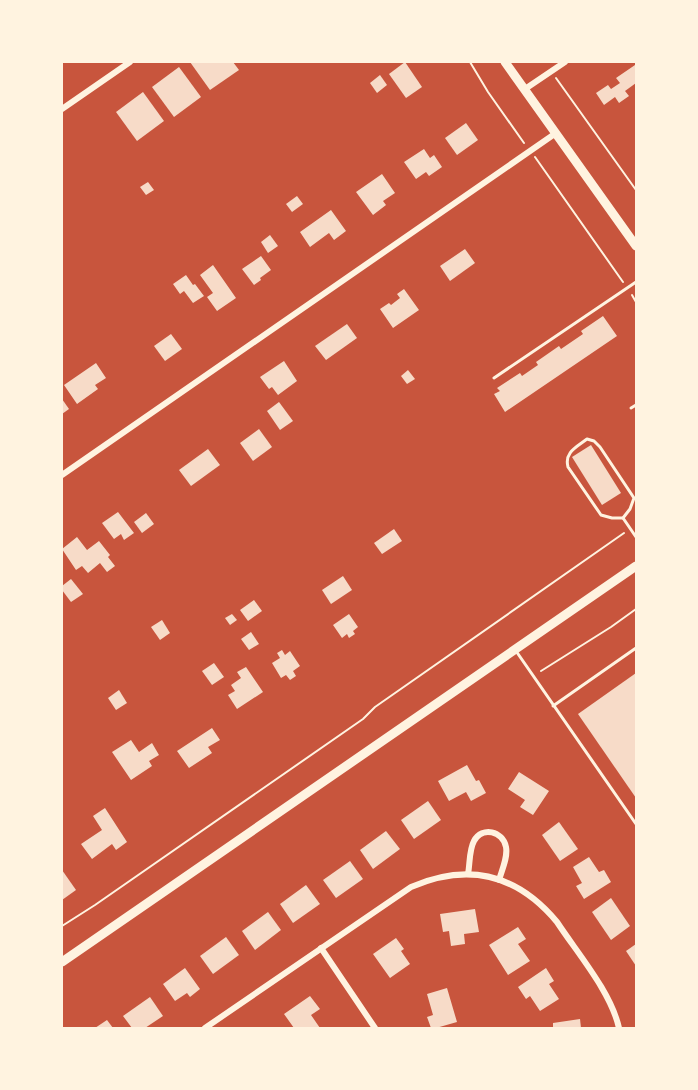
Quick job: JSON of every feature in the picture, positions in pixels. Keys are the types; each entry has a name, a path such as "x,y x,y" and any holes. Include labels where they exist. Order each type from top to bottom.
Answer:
{"main road":[{"path":"505,62 636,246"},
{"path":"62,962 636,566"}],"street":[{"path":"62,109 130,62"},
{"path":"525,89 565,62"},
{"path":"62,476 556,133"},
{"path":"468,874 475,838 487,832 495,833 500,835 506,846 499,880"},
{"path":"205,1029 411,887 451,874 468,874 499,880 514,886 538,902 557,922 605,993 612,1006 619,1029"},
{"path":"321,948 375,1028"}],"lane":[{"path":"494,378 636,282"},
{"path":"631,408 636,405"},
{"path":"587,440 594,441 600,447 634,498 623,518 601,515 568,467 566,460 568,453 587,440"},
{"path":"623,518 636,537"},
{"path":"553,706 636,648"},
{"path":"515,650 636,824"}],"path":[{"path":"470,62 524,144"},
{"path":"557,81 636,190"},
{"path":"536,159 622,281"},
{"path":"633,297 636,302"},
{"path":"62,926 354,726 375,707 631,529"},
{"path":"540,672 636,609"}],"building":[{"path":"190,62 233,62 239,70 210,90"},
{"path":"405,62 422,87 406,98 389,74"},
{"path":"635,65 636,83 625,91 629,96 619,103 615,97 604,105 596,93 608,85 611,89 620,83 616,78"},
{"path":"179,67 201,97 174,117 152,87"},
{"path":"380,75 387,85 377,93 370,83"},
{"path":"143,92 164,121 137,141 116,112"},
{"path":"466,123 478,140 457,155 445,138"},
{"path":"424,149 430,158 434,155 442,167 429,176 426,172 416,179 404,162"},
{"path":"382,174 395,193 383,201 386,205 373,215 356,192"},
{"path":"148,182 154,190 146,195 140,187"},
{"path":"297,196 303,204 292,212 286,204"},
{"path":"331,210 346,231 334,240 329,233 310,247 300,232"},
{"path":"270,235 278,246 268,253 261,242"},
{"path":"465,249 475,263 450,281 440,266"},
{"path":"261,256 271,270 254,285 242,269"},
{"path":"213,265 236,298 217,311 207,297 213,293 200,275"},
{"path":"186,275 204,296 193,303 184,291 180,294 173,284"},
{"path":"404,289 419,310 393,328 380,309 400,298 397,294"},
{"path":"603,316 617,336 505,412 494,394 500,391 497,388 520,373 522,376 538,365 536,362 559,346 561,349 583,334 581,331"},
{"path":"347,324 357,338 326,360 315,346"},
{"path":"171,334 182,349 165,361 154,346"},
{"path":"284,361 297,381 278,395 272,387 269,389 260,377"},
{"path":"96,363 106,378 95,385 98,389 77,404 64,385"},
{"path":"408,370 415,379 407,384 401,376"},
{"path":"62,399 69,409 62,414"},
{"path":"279,402 293,421 280,430 267,411"},
{"path":"259,429 272,447 253,461 240,443"},
{"path":"591,445 621,493 602,505 572,457"},
{"path":"208,449 220,465 191,486 179,470"},
{"path":"118,512 134,533 124,540 121,534 114,539 102,523"},
{"path":"146,513 154,524 142,533 134,522"},
{"path":"394,529 402,541 382,554 374,543"},
{"path":"77,537 87,550 99,541 115,566 107,572 100,563 88,573 82,566 76,570 62,549"},
{"path":"343,576 352,590 331,604 322,590"},
{"path":"71,579 83,594 71,602 62,590 62,586"},
{"path":"254,600 262,611 248,621 240,610"},
{"path":"232,614 237,620 230,625 225,618"},
{"path":"349,614 358,627 353,631 355,634 349,638 347,634 342,638 333,625"},
{"path":"162,620 170,633 160,640 151,627"},
{"path":"251,632 259,644 249,650 241,639"},
{"path":"282,650 285,655 290,651 300,666 293,671 296,676 290,680 286,675 281,678 272,663 280,658 277,653"},
{"path":"214,663 224,677 212,685 202,671"},
{"path":"246,667 263,692 237,709 228,695 235,691 231,685 241,678 237,672"},
{"path":"636,673 636,798 578,714"},
{"path":"119,690 127,703 116,710 108,698"},
{"path":"212,728 220,740 208,747 212,753 189,768 177,751"},
{"path":"131,740 139,752 152,743 159,755 149,761 152,766 131,780 112,752"},
{"path":"467,765 486,793 471,801 466,792 449,801 438,781"},
{"path":"519,772 549,791 533,815 520,807 525,800 508,789"},
{"path":"428,801 441,820 414,839 401,820"},
{"path":"105,808 127,842 116,850 112,844 92,859 81,844 102,830 93,816"},
{"path":"559,822 578,849 560,861 542,835"},
{"path":"386,831 400,849 373,869 360,850"},
{"path":"589,857 599,872 604,870 611,882 584,899 576,886 582,883 573,867"},
{"path":"350,861 363,879 336,898 323,880"},
{"path":"62,870 76,890 62,900"},
{"path":"306,885 320,904 293,923 280,904"},
{"path":"611,898 630,926 611,940 592,912"},
{"path":"475,909 479,932 464,934 465,944 451,946 449,931 443,932 440,914"},
{"path":"268,912 281,930 255,950 242,931"},
{"path":"518,927 526,939 518,944 530,961 508,975 489,945"},
{"path":"226,937 239,955 213,974 200,956"},
{"path":"396,938 404,949 401,951 410,964 390,978 373,954"},
{"path":"636,944 636,966 626,951"},
{"path":"185,968 200,989 190,997 187,993 175,1001 163,984"},
{"path":"546,968 554,981 549,984 559,999 540,1011 530,996 526,999 518,987"},
{"path":"447,988 457,1022 431,1028 427,1017 433,1015 427,994"},
{"path":"310,996 320,1009 311,1015 320,1028 294,1028 284,1014"},
{"path":"150,997 163,1016 145,1028 132,1028 123,1016"},
{"path":"580,1019 581,1028 553,1028 553,1023"},
{"path":"107,1020 113,1028 95,1028"}]}
